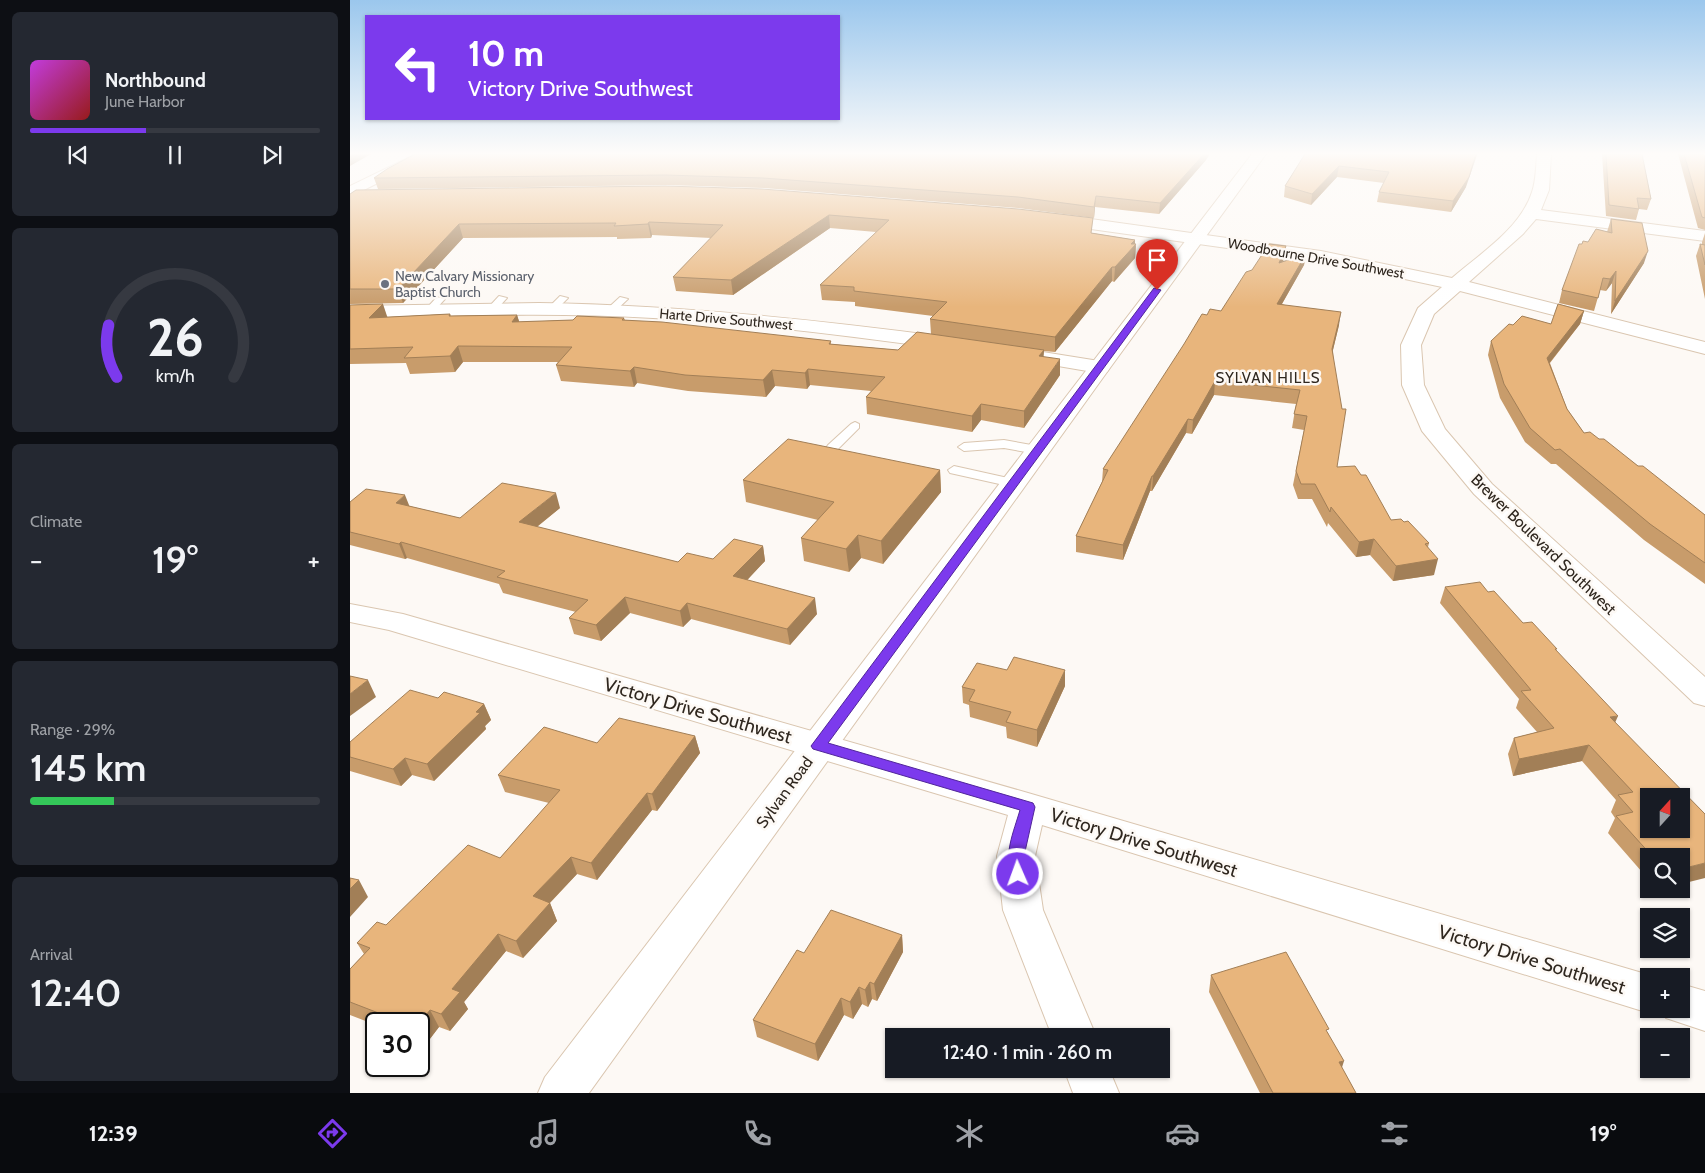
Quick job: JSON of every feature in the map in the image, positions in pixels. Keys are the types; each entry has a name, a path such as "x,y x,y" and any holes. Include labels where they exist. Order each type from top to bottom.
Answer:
{"street":[{"name":"Sylvan Road","path":"561,1093 1098,367 1221,205"},
{"name":"Brewer Boulevard Southwest","path":"1535,205 1532,213 1516,230 1454,284 1426,312 1411,345 1412,385 1434,431 1483,489 1705,694"},
{"path":"1532,213 1705,236"},
{"name":"Woodbourne Drive Southwest","path":"1038,217 1321,256 1454,284 1705,348"},
{"name":"Harte Drive Southwest","path":"350,312 435,305 617,305 966,346"},
{"path":"1002,351 1098,367"},
{"name":"Victory Drive Southwest","path":"350,612 392,621 1028,807 1640,991"},
{"path":"1028,807 1016,856 1024,910 1071,1028"},
{"path":"1690,1007 1705,1011"},
{"path":"1090,1078 1096,1093"}],"lane":[{"path":"832,448 855,426"},
{"path":"964,447 1004,444 1038,450"},
{"path":"954,470 1013,483"}],"building":[{"path":"350,205 967,205 1093,218 1091,233 1135,240 1131,244 1136,244 1115,267 1112,267 1055,337 930,319 947,302 854,291 854,287 820,285 889,220 829,215 731,280 673,277 723,225 649,222 648,224 614,226 616,223 459,224 398,289 350,289"},
{"path":"1609,205 1638,205 1639,209"},
{"path":"1699,205 1705,205 1705,218 1702,217"},
{"path":"1611,219 1642,223 1648,251 1615,301 1616,271 1610,279 1603,278 1598,298 1562,290 1579,244 1582,244 1583,241 1588,242 1596,229 1612,233"},
{"path":"1269,244 1286,246 1279,263 1306,254 1277,304 1341,312 1332,349 1342,409 1346,409 1337,467 1355,466 1361,475 1366,475 1391,520 1401,519 1404,522 1408,521 1429,543 1425,544 1438,559 1396,566 1374,539 1359,542 1331,507 1330,512 1315,484 1301,484 1296,471 1307,416 1294,414 1300,390 1215,381 1193,420 1188,419 1152,476 1123,545 1076,536 1108,470 1103,469 1202,314 1207,315 1210,309 1221,311 1246,272 1252,270"},
{"path":"1700,244 1705,245 1705,265"},
{"path":"383,304 369,318 450,314 449,316 517,315 512,322 573,320 577,316 624,318 622,320 662,322 831,341 829,344 898,350 917,332 1044,350 1039,356 1060,359 1024,411 981,404 972,416 866,397 885,377 808,369 805,373 772,370 763,380 685,375 634,367 630,371 556,365 572,347 458,346 450,356 404,358 413,347 350,349 350,305"},
{"path":"1558,304 1584,311 1547,358 1567,409 1584,433 1590,432 1599,439 1604,439 1638,466 1643,466 1705,515 1705,563 1650,524 1560,449 1555,450 1530,428 1504,384 1491,341 1509,324 1513,325 1522,316 1551,324"},
{"path":"788,439 940,470 881,541 858,535 846,549 801,538 834,502 743,480"},
{"path":"502,483 556,493 519,522 678,562 687,553 713,559 734,539 763,546 733,576 815,598 787,629 687,603 680,611 625,597 596,625 569,618 588,600 497,577 505,571 401,542 399,544 350,532 350,502 366,489 405,495 396,503 460,518"},
{"path":"1480,582 1488,592 1494,591 1523,623 1532,622 1618,716 1610,717 1680,788 1640,788 1640,838 1690,838 1690,799 1705,814 1705,863 1690,867 1690,848 1645,848 1616,816 1633,812 1618,795 1633,792 1589,745 1519,759 1514,738 1554,728 1521,691 1531,690 1445,587"},
{"path":"1014,657 1065,670 1037,730 1006,722 1011,712 969,701 975,690 962,687 977,663 1007,670"},
{"path":"350,676 368,680 350,694"},
{"path":"410,690 438,698 444,692 484,704 476,712 480,713 427,764 405,758 393,769 350,757 350,742"},
{"path":"619,718 695,736 652,794 647,793 591,863 571,857 533,896 550,903 516,941 498,934 452,989 460,992 441,1014 430,1010 428,1012 376,1012 350,1002 350,969 370,948 357,943 377,922 386,925 468,845 500,858 560,790 498,775 544,727 597,743"},
{"path":"350,878 359,880 350,889"},
{"path":"831,910 902,935 874,984 870,982 865,990 859,987 850,1002 841,998 815,1044 753,1020 797,950 804,953"},
{"path":"1286,952 1329,1029 1326,1030 1344,1061 1339,1062 1356,1093 1273,1093 1211,975"}],"place":[{"name":"New Calvary Missionary Baptist Church","path":"385,284"}],"district":[{"name":"SYLVAN HILLS","path":"1268,378"}],"route":[{"path":"1018,874 1016,856 1028,807 818,746 1157,290"}]}
